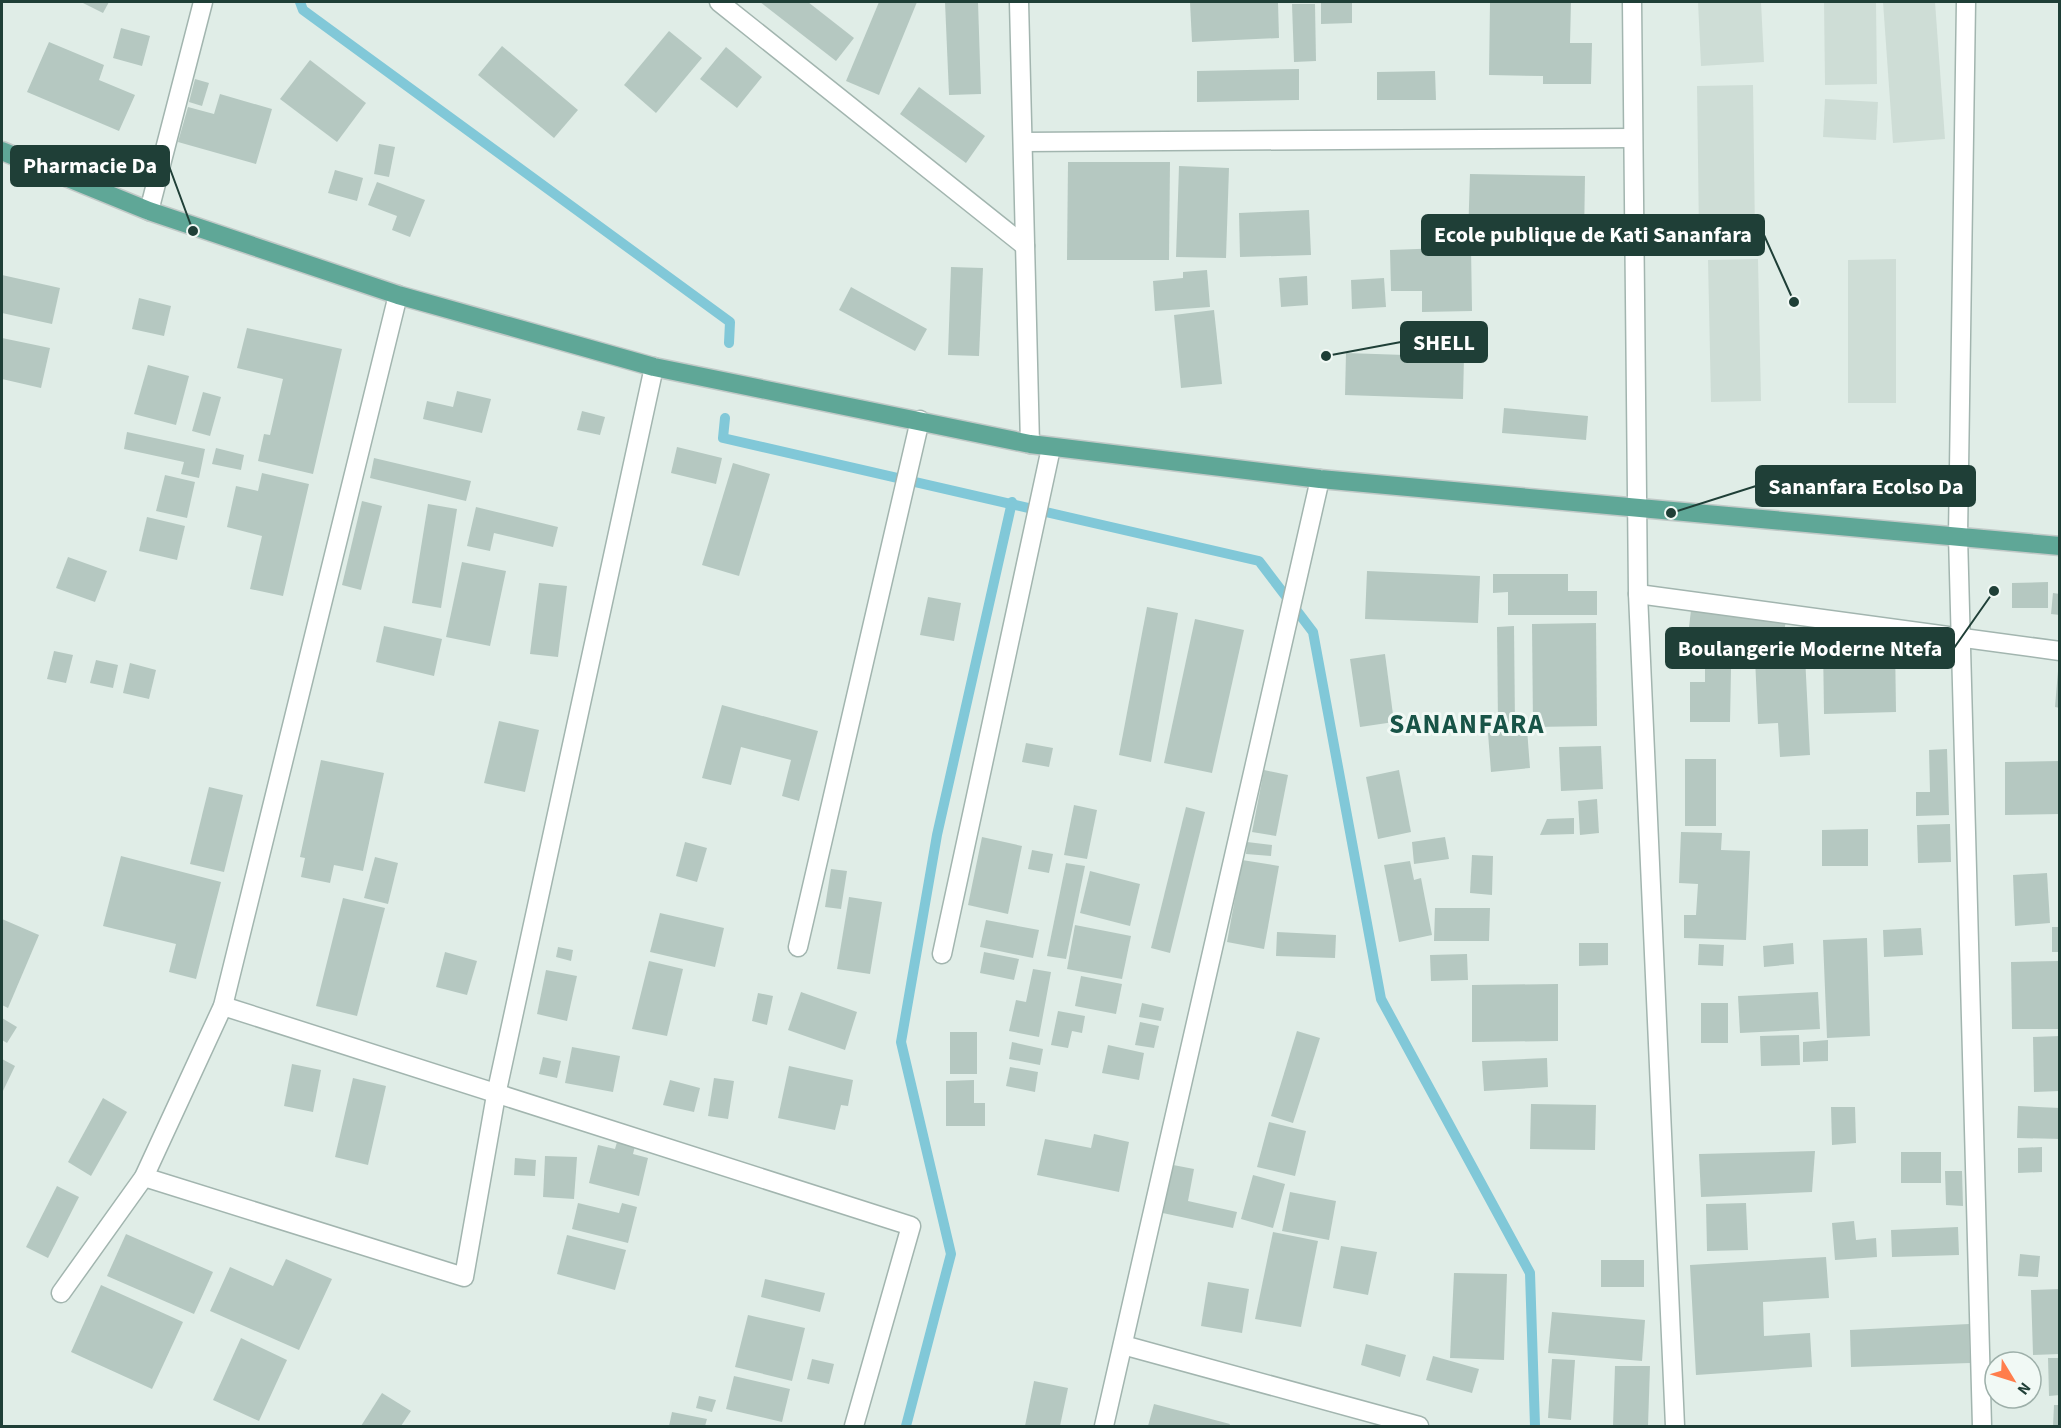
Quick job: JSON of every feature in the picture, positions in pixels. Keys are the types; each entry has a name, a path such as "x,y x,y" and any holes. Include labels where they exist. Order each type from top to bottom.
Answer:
{"main road":[{"path":"2,151 148,211 398,295 654,367 1030,444 1320,479 2060,546"}],"street":[{"path":"148,211 203,2"},
{"path":"719,2 1025,246"},
{"path":"1019,2 1030,444"},
{"path":"1632,2 1631,138 1635,507 1675,1426"},
{"path":"1966,2 1958,536 1982,1426"},
{"path":"1023,142 1631,138"},
{"path":"60,1293 144,1177 223,1006 398,295"},
{"path":"144,1177 464,1277 496,1095 654,367"},
{"path":"798,947 920,420"},
{"path":"942,954 1040,509 1051,448"},
{"path":"1104,1426 1320,479"},
{"path":"1638,594 2060,651"},
{"path":"223,1006 911,1226 854,1426"},
{"path":"1123,1345 1419,1426"}],"shaded area":[{"path":"1698,2 1761,2 1764,62 1701,66"},
{"path":"1824,2 1876,2 1877,84 1825,85"},
{"path":"1883,2 1935,2 1945,139 1893,143"},
{"path":"1753,85 1755,235 1699,236 1697,86"},
{"path":"1825,99 1878,102 1876,140 1823,137"},
{"path":"1758,259 1761,401 1711,402 1708,260"},
{"path":"1896,259 1896,403 1848,403 1848,260"}],"building":[{"path":"81,2 109,2 103,13"},
{"path":"760,2 808,2 854,38 836,61"},
{"path":"879,2 917,2 879,95 846,81"},
{"path":"945,2 978,2 981,94 949,95"},
{"path":"1190,2 1278,2 1279,38 1192,42"},
{"path":"1321,2 1352,2 1352,23 1321,24"},
{"path":"1490,2 1571,2 1570,43 1592,43 1591,84 1543,84 1543,76 1489,75"},
{"path":"1292,4 1315,4 1316,61 1294,62"},
{"path":"121,28 150,36 142,66 113,58"},
{"path":"669,31 702,58 656,113 624,85"},
{"path":"49,42 104,65 99,80 135,95 119,131 27,92"},
{"path":"502,46 578,110 554,138 478,75"},
{"path":"726,47 762,77 737,108 700,79"},
{"path":"310,60 366,103 337,142 280,99"},
{"path":"1299,69 1299,100 1197,102 1197,71"},
{"path":"1435,71 1436,100 1377,100 1377,72"},
{"path":"195,79 209,83 202,106 189,102"},
{"path":"919,87 985,136 966,163 900,114"},
{"path":"220,94 272,109 256,164 178,142 188,107 214,114"},
{"path":"379,144 395,147 389,177 374,174"},
{"path":"1068,162 1170,162 1169,260 1067,260"},
{"path":"1179,166 1229,168 1226,258 1176,257"},
{"path":"335,170 363,178 357,201 328,193"},
{"path":"1470,174 1585,176 1584,239 1468,237"},
{"path":"377,182 425,200 410,237 392,230 397,216 368,205"},
{"path":"1309,210 1311,255 1240,257 1239,213"},
{"path":"1471,247 1472,311 1422,312 1422,291 1391,291 1390,250"},
{"path":"951,267 983,268 979,356 948,355"},
{"path":"1207,270 1210,307 1155,311 1153,281 1183,278 1183,272"},
{"path":"2,275 60,288 52,324 2,313"},
{"path":"1307,276 1308,305 1281,307 1279,278"},
{"path":"1384,278 1386,307 1352,309 1351,280"},
{"path":"851,287 927,329 915,351 839,310"},
{"path":"139,298 171,306 164,336 132,329"},
{"path":"1214,310 1222,384 1181,388 1174,315"},
{"path":"247,328 342,349 313,474 258,461 264,434 270,435 283,379 237,368"},
{"path":"2,338 50,348 41,388 2,379"},
{"path":"1346,353 1464,357 1463,399 1345,395"},
{"path":"148,365 189,376 176,425 134,414"},
{"path":"457,391 491,399 482,433 423,419 427,401 453,407"},
{"path":"203,392 221,397 210,436 192,431"},
{"path":"1504,408 1588,416 1586,440 1502,433"},
{"path":"582,411 605,417 600,435 577,430"},
{"path":"127,432 205,449 199,478 181,474 184,462 124,449"},
{"path":"677,447 722,458 716,484 671,473"},
{"path":"216,448 244,455 241,470 212,464"},
{"path":"374,458 471,481 466,501 370,478"},
{"path":"733,463 770,474 739,576 702,565"},
{"path":"262,473 309,484 283,596 250,589 262,536 227,527 236,486 258,491"},
{"path":"165,475 195,482 187,518 156,511"},
{"path":"362,501 382,506 361,590 342,585"},
{"path":"428,504 457,509 441,608 412,603"},
{"path":"476,507 558,527 553,547 494,533 490,551 467,546"},
{"path":"147,517 185,526 177,560 139,551"},
{"path":"68,557 107,571 95,602 56,588"},
{"path":"462,562 506,571 490,646 446,637"},
{"path":"1367,571 1480,576 1478,623 1365,619"},
{"path":"1493,574 1568,574 1568,591 1597,591 1597,615 1508,615 1508,592 1493,593"},
{"path":"2048,582 2048,608 2012,608 2012,583"},
{"path":"539,583 567,586 558,657 530,654"},
{"path":"2053,593 2060,594 2060,615 2051,614"},
{"path":"928,597 961,603 954,641 920,635"},
{"path":"1147,607 1178,613 1151,762 1119,755"},
{"path":"1691,610 1786,618 1783,644 1688,636"},
{"path":"1195,619 1244,630 1212,773 1164,763"},
{"path":"1596,623 1597,726 1533,727 1532,624"},
{"path":"384,626 442,639 434,676 376,662"},
{"path":"1514,626 1515,725 1498,725 1497,627"},
{"path":"1895,642 1896,712 1824,714 1823,644"},
{"path":"54,651 73,655 66,683 47,679"},
{"path":"1385,654 1394,722 1360,727 1350,659"},
{"path":"1805,656 1810,755 1780,757 1778,723 1758,724 1755,658"},
{"path":"96,660 118,665 113,688 90,683"},
{"path":"130,663 156,670 149,699 123,693"},
{"path":"1705,668 1731,669 1730,722 1690,722 1690,682 1705,682"},
{"path":"2058,671 2060,671 2060,708 2055,707"},
{"path":"722,705 818,731 799,801 782,796 791,760 741,747 731,785 702,778"},
{"path":"499,721 539,730 525,792 484,783"},
{"path":"1527,729 1530,768 1491,772 1488,733"},
{"path":"1026,743 1053,748 1049,767 1022,762"},
{"path":"1601,746 1603,789 1561,791 1559,747"},
{"path":"1947,749 1949,815 1916,816 1916,792 1930,792 1929,750"},
{"path":"1685,759 1716,759 1716,826 1685,826"},
{"path":"321,760 384,773 363,871 334,865 330,883 301,877 305,858 300,857"},
{"path":"2060,761 2060,814 2005,815 2005,762"},
{"path":"1264,770 1288,775 1276,836 1252,832"},
{"path":"1399,770 1411,832 1378,839 1366,777"},
{"path":"209,787 243,795 224,872 190,864"},
{"path":"1597,799 1599,833 1580,835 1578,801"},
{"path":"1074,805 1097,810 1087,859 1064,855"},
{"path":"1186,807 1205,812 1170,953 1151,948"},
{"path":"1574,818 1574,834 1540,835 1547,819"},
{"path":"1950,824 1951,862 1918,863 1917,825"},
{"path":"1868,829 1868,866 1822,866 1822,830"},
{"path":"1681,832 1722,833 1721,850 1750,851 1746,940 1684,938 1684,915 1696,915 1698,884 1679,883"},
{"path":"982,837 1022,846 1008,914 968,905"},
{"path":"1445,837 1449,859 1414,864 1412,842"},
{"path":"685,842 707,848 697,882 676,876"},
{"path":"1247,842 1272,845 1271,856 1246,854"},
{"path":"1032,850 1053,854 1049,873 1028,869"},
{"path":"1472,855 1493,856 1492,895 1470,893"},
{"path":"121,856 221,882 196,979 169,972 176,944 103,926"},
{"path":"375,857 398,863 388,904 364,898"},
{"path":"1242,860 1279,866 1264,949 1227,942"},
{"path":"1410,861 1414,880 1421,878 1432,935 1399,942 1384,865"},
{"path":"1066,863 1085,866 1066,959 1047,956"},
{"path":"831,869 847,871 841,909 825,907"},
{"path":"1090,871 1140,884 1130,926 1080,913"},
{"path":"2047,873 2050,923 2015,926 2013,875"},
{"path":"849,897 882,902 870,974 837,969"},
{"path":"343,898 385,908 357,1016 316,1006"},
{"path":"1435,908 1490,908 1489,941 1434,941"},
{"path":"660,913 724,928 715,967 650,952"},
{"path":"2,919 39,935 8,1008 2,1005"},
{"path":"986,920 1039,930 1033,958 980,947"},
{"path":"1075,925 1131,936 1122,979 1067,969"},
{"path":"2052,927 2060,927 2060,952 2052,952"},
{"path":"1921,928 1923,955 1884,957 1883,930"},
{"path":"1277,932 1336,935 1335,958 1276,956"},
{"path":"1867,938 1870,1036 1827,1038 1823,940"},
{"path":"1579,943 1608,943 1608,965 1579,966"},
{"path":"1793,943 1794,964 1764,967 1763,946"},
{"path":"1699,944 1724,945 1723,966 1698,965"},
{"path":"558,947 573,950 571,961 556,957"},
{"path":"445,952 477,961 467,995 436,987"},
{"path":"984,952 1019,959 1014,980 980,973"},
{"path":"1467,954 1468,980 1431,981 1430,955"},
{"path":"649,961 683,969 667,1036 632,1029"},
{"path":"2059,961 2059,1029 2012,1029 2011,962"},
{"path":"1033,969 1051,972 1039,1037 1009,1031 1016,1000 1026,1002"},
{"path":"546,970 577,976 567,1021 537,1014"},
{"path":"1081,976 1122,984 1116,1014 1075,1006"},
{"path":"1558,984 1558,1041 1472,1042 1472,985"},
{"path":"801,992 857,1012 845,1050 788,1030"},
{"path":"1818,992 1820,1029 1740,1033 1738,996"},
{"path":"758,993 773,996 767,1025 752,1021"},
{"path":"1142,1003 1164,1008 1161,1021 1139,1017"},
{"path":"1701,1003 1728,1003 1728,1043 1701,1043"},
{"path":"1058,1011 1085,1016 1082,1033 1072,1031 1068,1048 1051,1045"},
{"path":"2,1018 17,1027 7,1043 2,1040"},
{"path":"1140,1022 1159,1026 1154,1048 1135,1045"},
{"path":"1297,1031 1320,1038 1293,1123 1271,1116"},
{"path":"950,1032 977,1032 977,1074 950,1074"},
{"path":"1799,1035 1800,1065 1761,1066 1760,1036"},
{"path":"2060,1036 2060,1091 2034,1092 2033,1037"},
{"path":"1828,1040 1828,1061 1803,1062 1803,1042"},
{"path":"1012,1042 1043,1049 1040,1065 1009,1059"},
{"path":"1108,1045 1144,1053 1139,1080 1102,1073"},
{"path":"572,1047 620,1056 613,1092 565,1083"},
{"path":"543,1057 561,1061 557,1078 539,1074"},
{"path":"1547,1058 1548,1087 1484,1091 1482,1061"},
{"path":"2,1059 15,1066 2,1093"},
{"path":"292,1064 321,1070 313,1112 284,1106"},
{"path":"789,1066 853,1080 848,1106 841,1105 835,1130 778,1118"},
{"path":"1010,1067 1038,1072 1035,1092 1006,1086"},
{"path":"353,1078 386,1086 368,1165 335,1157"},
{"path":"714,1078 734,1081 728,1119 708,1116"},
{"path":"670,1080 700,1088 694,1112 663,1105"},
{"path":"974,1080 974,1103 985,1103 985,1126 946,1126 946,1081"},
{"path":"103,1098 127,1112 91,1176 68,1162"},
{"path":"1531,1104 1596,1105 1595,1150 1530,1149"},
{"path":"2018,1106 2060,1108 2060,1139 2017,1138"},
{"path":"1831,1107 1855,1107 1856,1143 1832,1145"},
{"path":"1269,1122 1306,1131 1295,1176 1257,1167"},
{"path":"1094,1134 1129,1142 1119,1192 1037,1175 1045,1139 1091,1148"},
{"path":"617,1142 635,1146 633,1154 648,1158 639,1196 589,1183 598,1145 615,1149"},
{"path":"2042,1147 2042,1172 2018,1173 2018,1148"},
{"path":"1815,1151 1812,1192 1701,1197 1699,1154"},
{"path":"1901,1152 1941,1152 1941,1183 1901,1183"},
{"path":"545,1156 577,1157 574,1199 543,1197"},
{"path":"515,1158 536,1160 535,1176 514,1175"},
{"path":"1168,1164 1194,1169 1188,1201 1237,1212 1233,1228 1158,1212"},
{"path":"1945,1171 1962,1171 1963,1206 1946,1205"},
{"path":"1253,1175 1285,1184 1273,1228 1241,1219"},
{"path":"57,1186 79,1197 48,1258 26,1247"},
{"path":"1290,1192 1336,1201 1329,1240 1282,1231"},
{"path":"578,1203 619,1213 622,1203 637,1207 628,1243 572,1229"},
{"path":"1746,1203 1748,1250 1707,1251 1706,1204"},
{"path":"1854,1221 1856,1240 1876,1238 1877,1257 1835,1260 1832,1223"},
{"path":"1958,1227 1959,1255 1892,1257 1891,1230"},
{"path":"1273,1232 1318,1241 1301,1327 1255,1319"},
{"path":"126,1234 213,1272 194,1314 107,1276"},
{"path":"567,1235 626,1250 615,1290 557,1274"},
{"path":"1341,1246 1377,1252 1368,1295 1333,1288"},
{"path":"2020,1254 2040,1256 2038,1277 2018,1276"},
{"path":"1826,1257 1829,1298 1763,1302 1764,1336 1810,1333 1812,1367 1696,1375 1690,1265"},
{"path":"286,1259 332,1279 299,1350 210,1311 230,1267 273,1286"},
{"path":"1601,1260 1644,1260 1644,1287 1601,1287"},
{"path":"1454,1273 1507,1274 1504,1360 1450,1358"},
{"path":"765,1279 825,1293 820,1312 761,1297"},
{"path":"1208,1282 1249,1289 1242,1333 1201,1326"},
{"path":"101,1285 183,1322 152,1389 71,1352"},
{"path":"2060,1289 2060,1354 2043,1355 2043,1350 2033,1350 2031,1290"},
{"path":"1552,1312 1645,1320 1642,1361 1548,1353"},
{"path":"748,1315 805,1328 792,1381 735,1367"},
{"path":"1969,1324 1970,1363 1851,1367 1850,1330"},
{"path":"241,1338 287,1360 259,1421 213,1400"},
{"path":"1366,1344 1406,1355 1400,1377 1361,1365"},
{"path":"1433,1356 1479,1369 1472,1393 1426,1380"},
{"path":"2048,1358 2060,1358 2060,1395 2049,1396"},
{"path":"812,1359 834,1364 829,1384 807,1379"},
{"path":"1552,1359 1575,1360 1571,1420 1548,1418"},
{"path":"1615,1366 1650,1366 1648,1426 1613,1426"},
{"path":"734,1376 790,1389 782,1422 726,1409"},
{"path":"1034,1381 1068,1388 1060,1426 1025,1426"},
{"path":"382,1393 411,1411 401,1426 361,1426"},
{"path":"699,1396 716,1400 712,1412 696,1408"},
{"path":"1154,1404 1230,1424 1229,1426 1148,1426"},
{"path":"2054,1405 2060,1405 2060,1426 2053,1426"},
{"path":"672,1412 707,1419 705,1426 669,1426"}],"waterway":[{"path":"300,2 303,10 730,322 729,343"},
{"path":"725,418 723,438 1259,561 1313,632 1381,999 1530,1273 1535,1426"},
{"path":"906,1426 951,1254 901,1042 937,835 1012,502"}],"place":[{"name":"Pharmacie Da","path":"193,231"},
{"name":"Ecole publique de Kati Sananfara","path":"1794,302"},
{"name":"SHELL","path":"1326,356"},
{"name":"Sananfara Ecolso Da","path":"1671,513"},
{"name":"Boulangerie Moderne Ntefa","path":"1994,591"}],"district":[{"name":"SANANFARA","path":"1467,724"}]}
